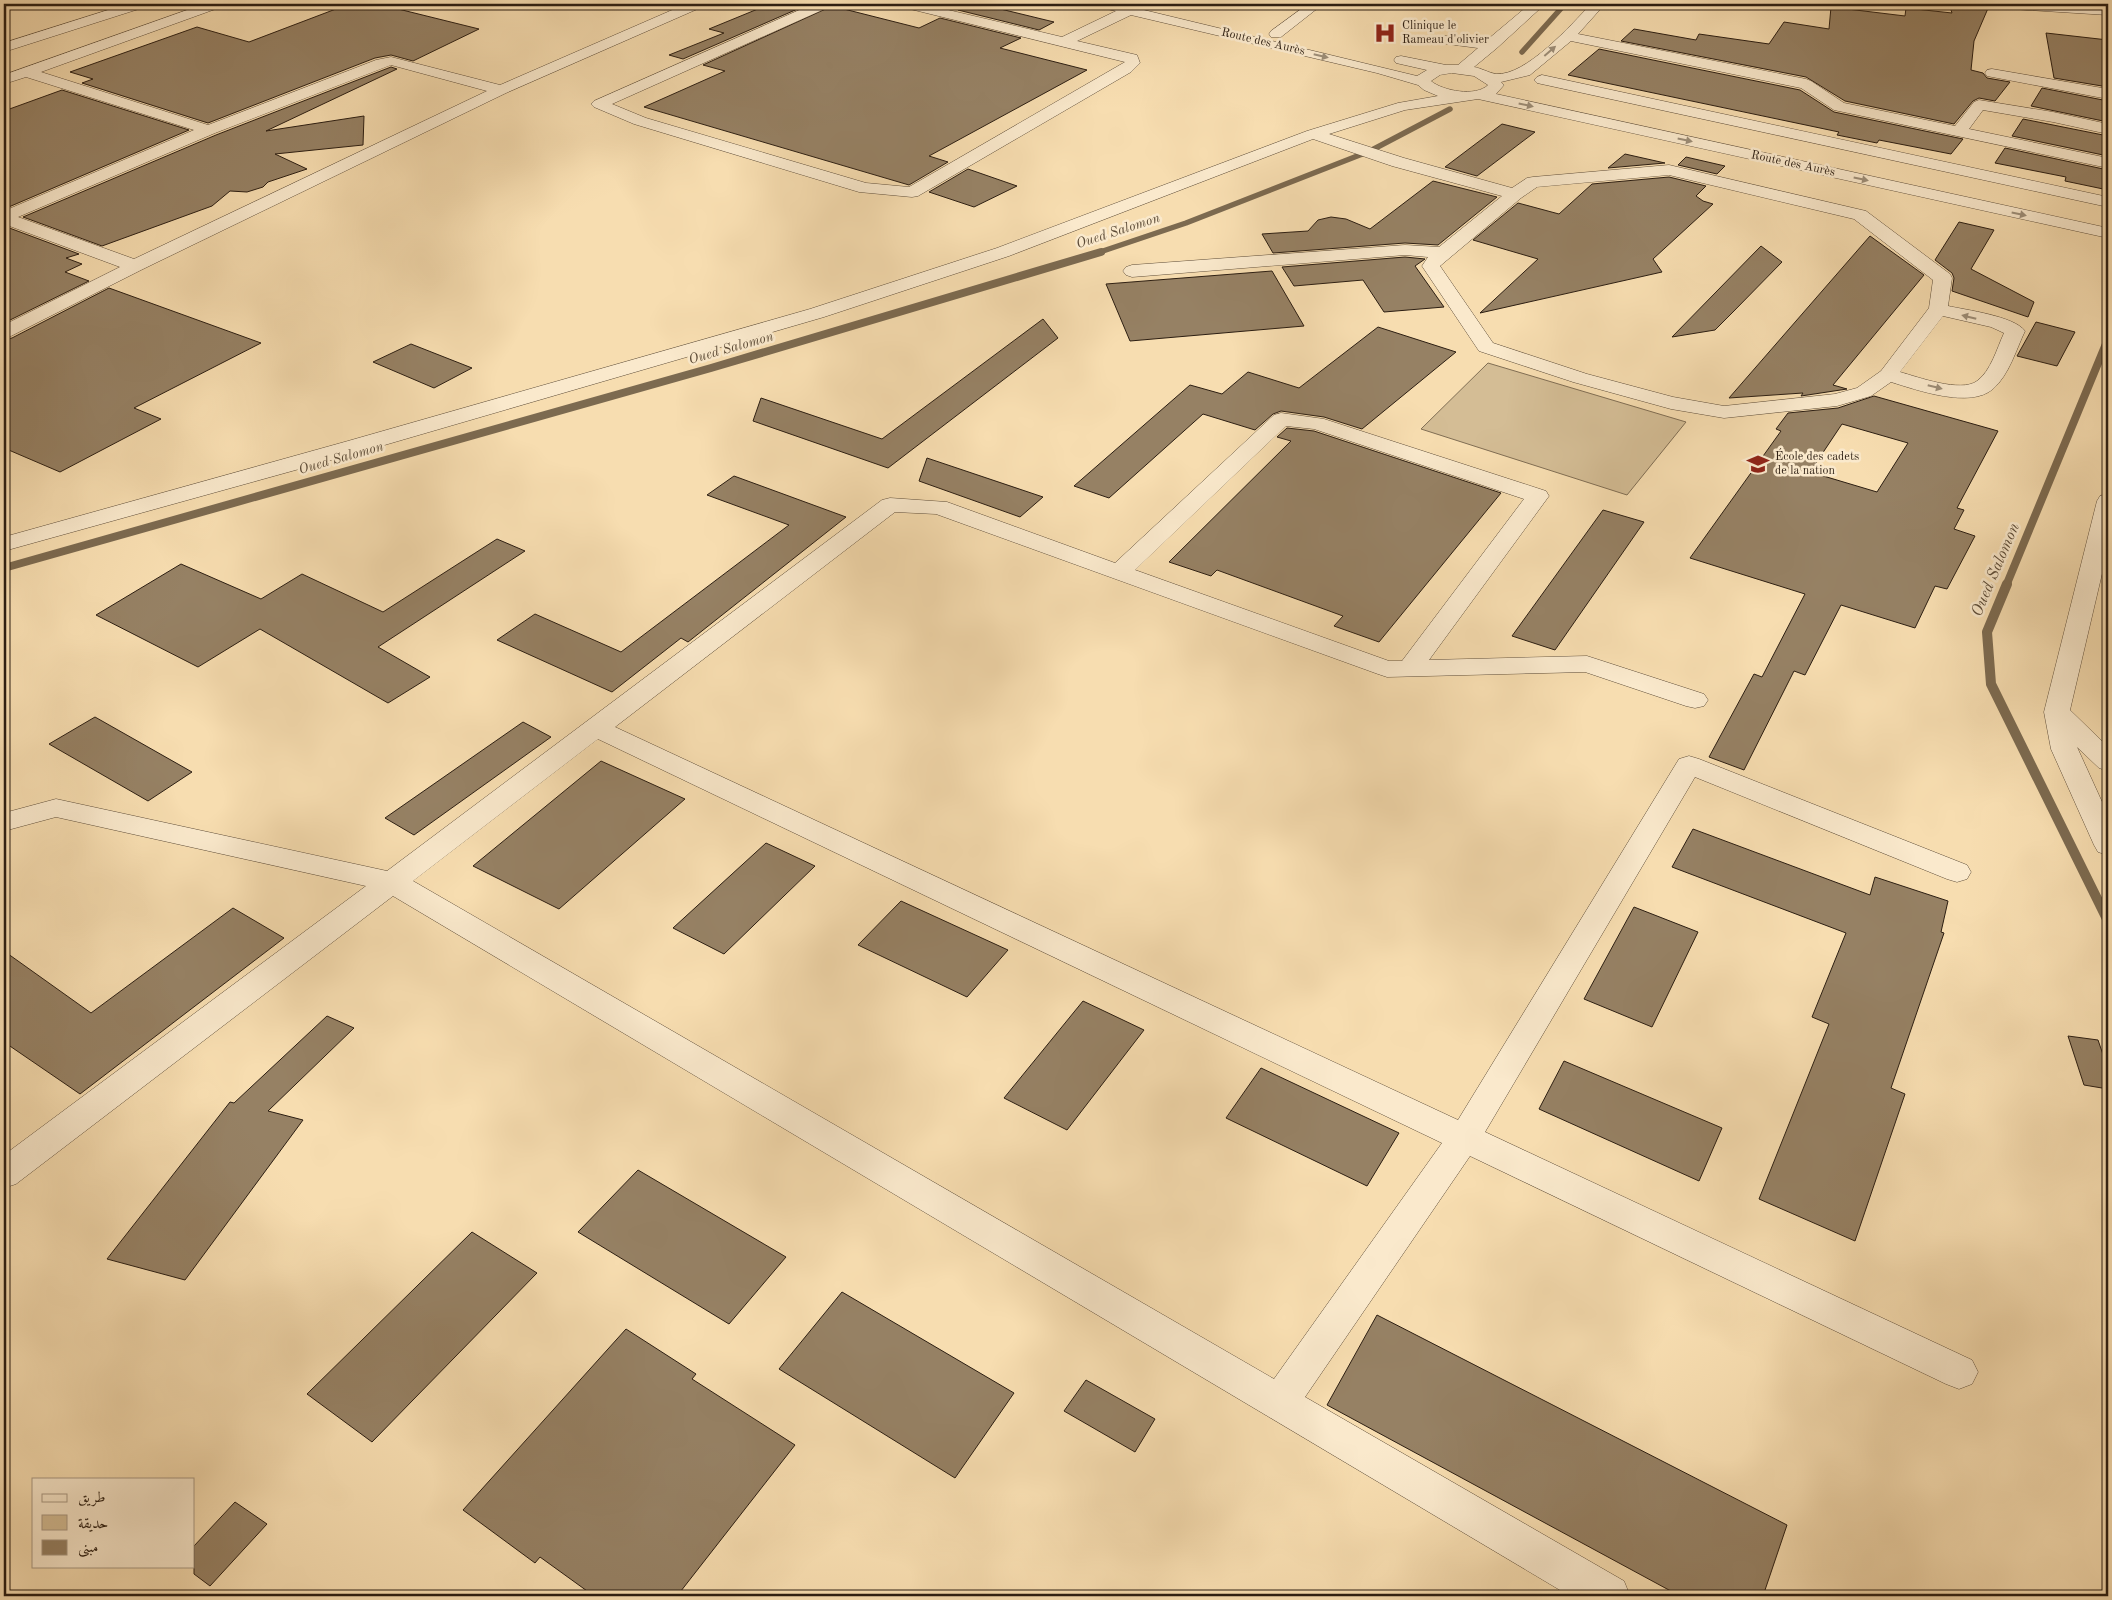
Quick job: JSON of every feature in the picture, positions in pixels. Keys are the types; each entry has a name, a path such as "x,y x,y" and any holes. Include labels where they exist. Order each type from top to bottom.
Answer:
{"street":[{"path":"4,48 140,4"},
{"path":"4,80 216,4"},
{"path":"4,332 135,266 502,90 697,4"},
{"path":"824,4 599,104 640,121 865,188 912,192 1126,69 1133,63 1132,58 907,4"},
{"name":"Route des Aurès","path":"1103,4 1136,7 1276,34 1443,70 1462,69 1480,73 1494,82 2108,221"},
{"path":"1462,69 1538,4"},
{"path":"4,544 356,446 877,294 1020,246 1314,134 1403,106 1474,95 1494,89 1494,82 1525,72 1568,36 1598,4"},
{"path":"1996,4 2071,6 2108,11"},
{"path":"1065,41 1136,7"},
{"name":"Route des Aurès","path":"1136,7 1381,70 1425,84 1439,92 1474,95 2108,233"},
{"path":"1276,34 1316,7"},
{"path":"1568,36 1806,84 1838,107 1959,132 1986,157 2108,202"},
{"path":"1445,40 1492,45"},
{"path":"4,217 209,130 390,61 502,90"},
{"path":"1403,106 1417,96 1425,84 1424,77 1427,74 1443,70"},
{"path":"26,72 209,130"},
{"path":"1992,73 2108,94"},
{"path":"1542,80 1986,157 2108,163"},
{"path":"1959,132 1979,105 2053,117 2108,129"},
{"path":"1314,134 1388,159 1515,194"},
{"path":"1964,189 1986,157"},
{"path":"1668,170 1860,215 1943,278 1938,309 1888,375 1864,392 1837,400 1724,412 1671,403 1580,378 1486,347 1431,266 1443,253 1515,194 1533,182 1668,170"},
{"path":"4,217 135,266"},
{"path":"1132,271 1406,250 1443,253"},
{"path":"1888,375 1955,392 1974,391 1984,386 2002,359 2015,331 1997,323 1938,309"},
{"path":"1119,572 1281,419 1317,423 1538,496 1410,668"},
{"path":"2108,501 2057,712 2064,749 2108,845"},
{"path":"4,1174 890,505 939,507 1387,669 1587,664 1695,700"},
{"path":"2057,712 2108,762"},
{"path":"596,728 1959,1372"},
{"path":"1279,1403 1464,1138 1689,765 1957,872"},
{"path":"4,822 56,808 392,882 1609,1596"}],"green space":[{"path":"1488,363 1686,422 1627,495 1421,429"}],"building":[{"path":"349,4 378,4 479,29 413,61 391,55 375,58 208,123 82,83 93,79 70,72 197,27 249,42"},
{"path":"770,4 809,4 683,59 669,55 724,33 709,29"},
{"path":"972,4 980,4 1054,22 1039,30 958,10"},
{"path":"1949,4 1987,4 1989,6 1974,41 1971,70 1983,73 1987,78 2010,82 1995,101 1979,98 1973,101 1954,124 1845,101 1806,77 1621,41 1634,29 1696,40 1699,34 1769,44 1784,22 1829,29 1831,7 1905,16 1906,8 1952,13"},
{"path":"832,6 919,28 940,18 1021,38 1000,48 1087,70 929,156 948,162 909,185 644,107 725,71 703,65"},
{"path":"2046,33 2108,40 2108,87 2054,78"},
{"path":"1599,49 1800,90 1834,112 1963,139 1951,154 1879,140 1877,143 1837,135 1839,132 1568,75"},
{"path":"391,67 397,69 266,131 364,116 363,145 275,154 307,169 268,182 263,187 247,192 230,191 212,206 102,246 23,217 216,135"},
{"path":"2042,88 2108,101 2108,122 2031,106"},
{"path":"62,90 189,130 4,209 4,111"},
{"path":"2023,119 2108,136 2108,156 2012,136"},
{"path":"1502,124 1535,132 1477,176 1445,167"},
{"path":"2005,148 2108,170 2108,190 2065,181 2066,177 1995,163"},
{"path":"1625,154 1665,163 1608,168"},
{"path":"1686,157 1725,166 1717,174 1678,165"},
{"path":"968,169 1017,186 974,207 929,192"},
{"path":"1669,177 1706,186 1696,196 1703,201 1713,204 1653,259 1662,272 1480,313 1538,259 1473,240 1518,203 1559,214 1592,184"},
{"path":"1433,181 1497,197 1438,245 1405,243 1273,253 1262,234 1308,231 1318,220 1331,217 1346,219 1370,229"},
{"path":"1959,222 1994,230 1971,269 2034,302 2028,317 1952,291 1954,278 1952,273 1935,260"},
{"path":"4,226 79,254 66,258 82,264 65,272 89,281 4,323"},
{"path":"1870,236 1924,275 1833,385 1847,389 1801,396 1803,393 1729,398"},
{"path":"1761,246 1782,262 1715,330 1672,337"},
{"path":"1405,257 1425,259 1415,266 1444,307 1384,312 1363,280 1294,286 1282,267"},
{"path":"1272,271 1304,326 1130,341 1106,284"},
{"path":"109,288 261,343 134,408 161,419 60,472 4,448 4,340 12,338"},
{"path":"1043,319 1058,338 888,468 753,421 761,398 882,439"},
{"path":"2036,322 2075,332 2057,366 2017,356"},
{"path":"1378,327 1456,352 1362,429 1324,417 1281,411 1273,414 1255,430 1203,414 1109,498 1074,486 1190,385 1222,394 1248,372 1299,388"},
{"path":"411,344 472,368 434,388 373,362"},
{"path":"1874,396 1998,431 1957,508 1964,510 1954,529 1975,536 1947,589 1935,586 1915,628 1841,605 1805,675 1794,671 1744,770 1709,757 1754,674 1762,677 1805,594 1690,558 1781,431 1776,429 1788,413 1838,408","holes":["1842,424 1908,443 1877,492 1810,472"]},
{"path":"1287,428 1314,431 1501,493 1379,642 1334,626 1343,616 1217,570 1211,576 1169,562 1291,441 1277,437"},
{"path":"927,458 1043,497 1020,517 919,481"},
{"path":"734,476 846,517 688,642 681,638 612,692 497,640 535,614 621,652 789,525 707,495"},
{"path":"1603,510 1644,522 1555,650 1512,636"},
{"path":"497,539 525,551 378,647 430,677 388,703 260,629 198,667 96,615 181,564 261,599 302,574 383,612"},
{"path":"95,717 192,772 148,801 49,744"},
{"path":"523,722 551,737 414,835 385,818"},
{"path":"601,761 685,799 559,909 473,866"},
{"path":"1693,829 1870,895 1875,877 1948,901 1941,932 1944,933 1891,1088 1905,1094 1855,1241 1759,1199 1829,1024 1812,1017 1846,933 1672,867"},
{"path":"766,843 815,866 724,954 673,928"},
{"path":"901,901 1008,950 967,997 858,945"},
{"path":"1634,907 1698,932 1652,1027 1584,999"},
{"path":"233,908 284,938 80,1094 4,1042 4,951 91,1013"},
{"path":"1083,1001 1144,1030 1067,1130 1004,1098"},
{"path":"327,1016 354,1028 268,1111 303,1120 185,1280 107,1259 230,1102 234,1103"},
{"path":"2068,1036 2098,1040 2108,1069 2108,1089 2084,1085"},
{"path":"1564,1061 1722,1128 1699,1181 1539,1109"},
{"path":"1261,1068 1399,1133 1367,1186 1226,1118"},
{"path":"638,1170 786,1257 729,1324 578,1232"},
{"path":"472,1232 537,1273 372,1442 307,1394"},
{"path":"842,1292 1014,1393 955,1478 779,1369"},
{"path":"1377,1315 1787,1525 1763,1596 1680,1596 1327,1405"},
{"path":"626,1329 696,1374 692,1379 795,1445 677,1596 594,1596 540,1557 535,1563 463,1510"},
{"path":"1086,1380 1155,1419 1135,1452 1064,1411"},
{"path":"235,1502 267,1524 210,1586 194,1574 195,1545"}],"waterway":[{"name":"Oued Salomon","path":"1522,52 1565,4"},
{"name":"Oued Salomon","path":"1097,253 1186,223 1370,151 1450,109"},
{"name":"Oued Salomon","path":"4,568 711,368 1101,252"},
{"name":"Oued Salomon","path":"2006,586 2108,339"},
{"name":"Oued Salomon","path":"2007,584 1987,632 1991,684 2108,921"}],"place":[{"name":"Clinique le Rameau d'olivier","path":"1385,33"},
{"name":"École des cadets de la nation","path":"1758,464"}]}
